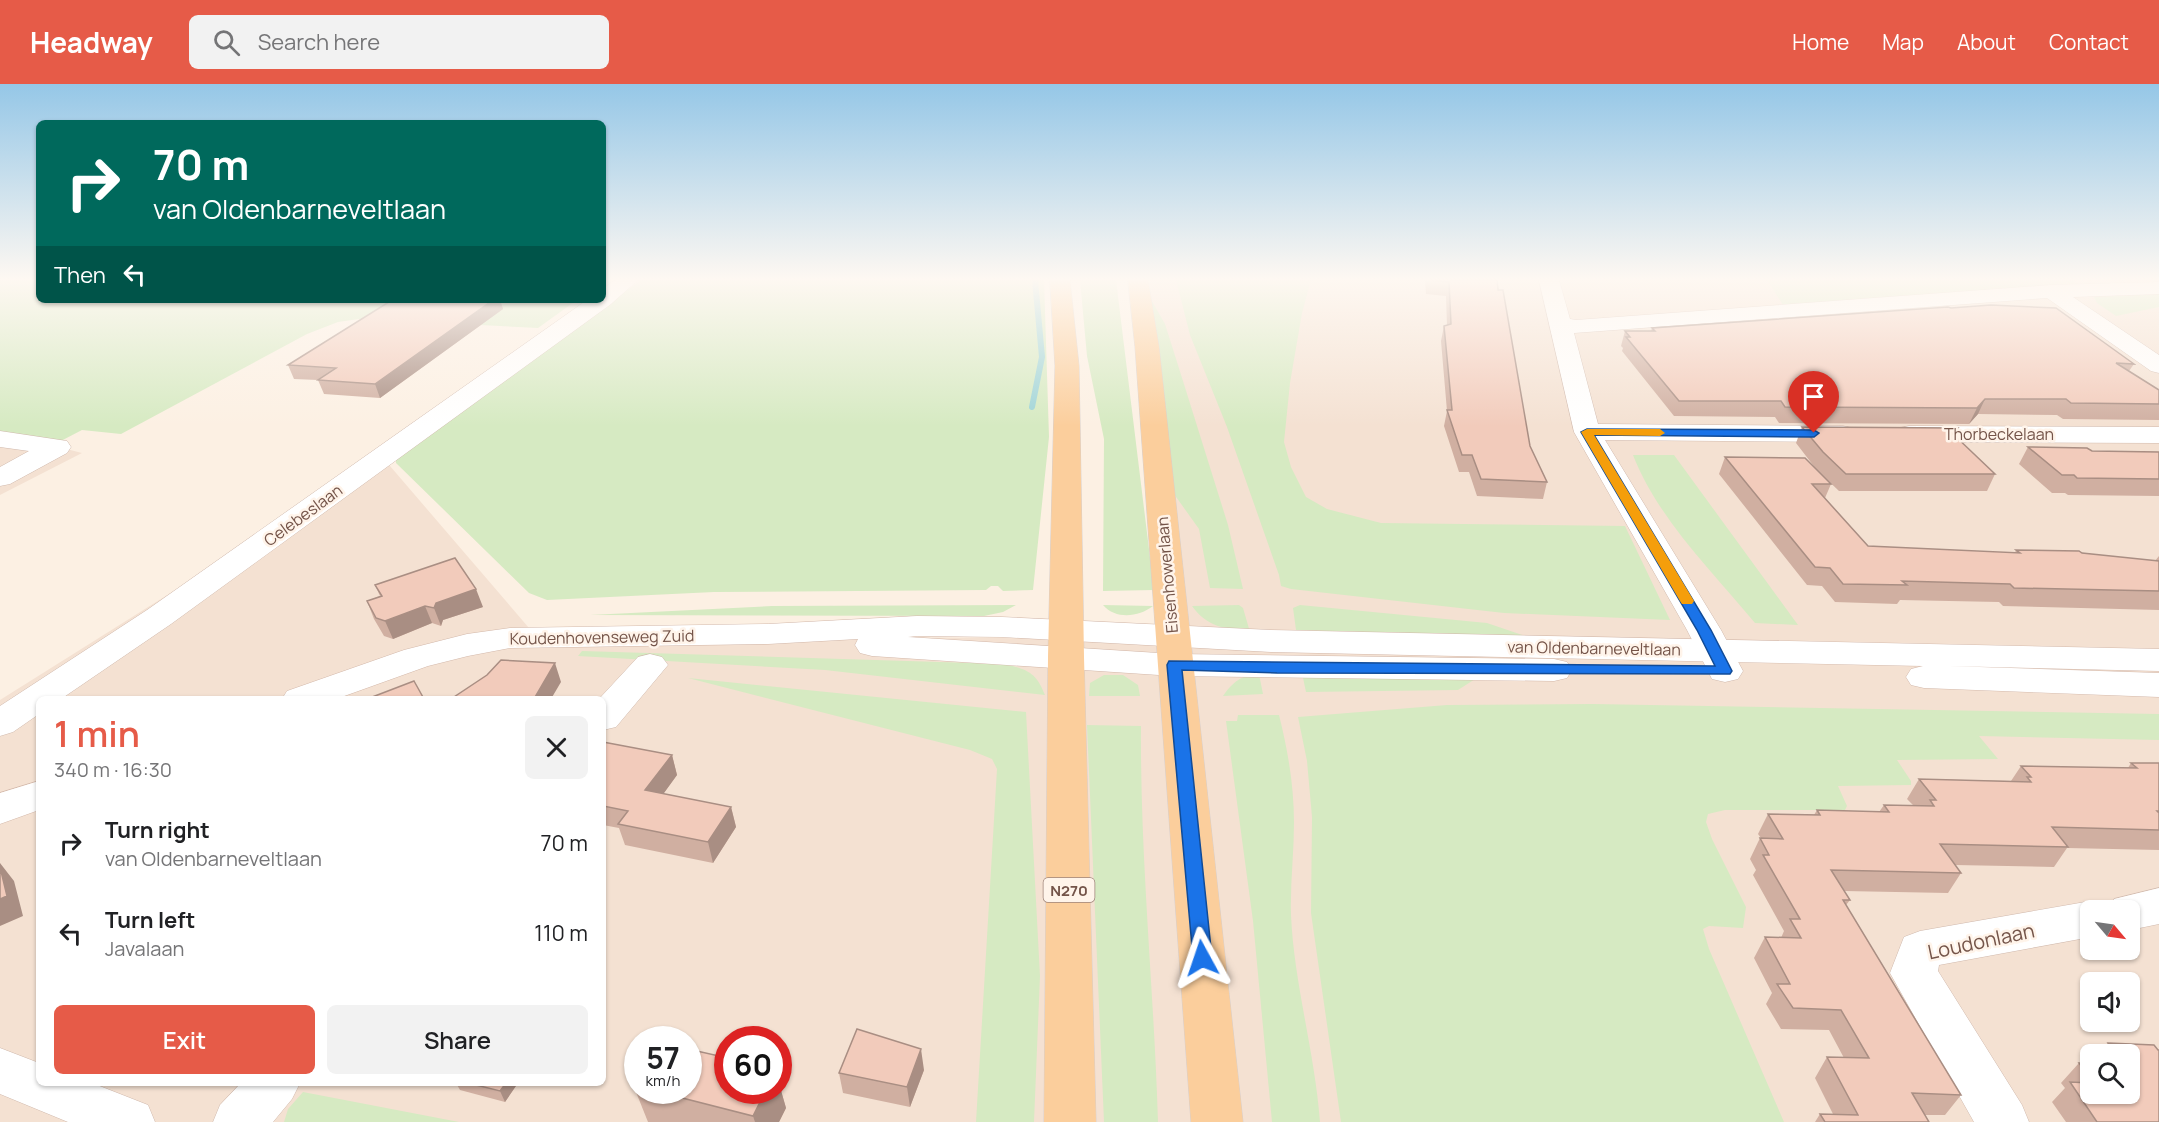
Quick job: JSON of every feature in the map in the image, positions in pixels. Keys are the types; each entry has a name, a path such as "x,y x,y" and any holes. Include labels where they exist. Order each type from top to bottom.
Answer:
{"main road":[{"name":"N270","path":"1063,328 1066,366 1070,1122"},
{"name":"Eisenhowerlaan","path":"1145,328 1217,1122"}],"street":[{"name":"Celebeslaan","path":"40,696 159,617 561,328"},
{"path":"1561,328 1587,432 1719,660"},
{"path":"2104,328 2159,366"},
{"name":"Thorbeckelaan","path":"1587,432 2159,435"},
{"path":"0,439 57,447 0,478"},
{"name":"Koudenhovenseweg Zuid","path":"308,696 416,658 467,645 510,638 768,634 905,649 1066,643"},
{"name":"van Oldenbarneveltlaan","path":"1066,643 1173,651 1277,668 1719,660 2159,660"},
{"name":"van Oldenbarneveltlaan","path":"1719,660 2159,685"},
{"path":"606,715 651,665"},
{"name":"Celebeslaan","path":"0,723 36,699"},
{"path":"0,809 36,796"},
{"path":"2140,910 2159,906"},
{"name":"Loudonlaan","path":"2003,1122 1914,973 1920,950 2080,921"},
{"path":"7,1083 129,1122"},
{"path":"239,1122 271,1086"}],"shaded area":[{"path":"1141,328 2159,328 2159,1122 0,1122 0,700 384,459 535,635 1183,639"},
{"path":"0,432 82,453 0,495"}],"green space":[{"path":"0,328 321,328 121,434 82,430 57,443 0,435"},
{"path":"575,328 1046,328 1049,437 1033,590 1003,591 998,586 991,586 986,590 714,592 547,600 529,593 396,463 396,460"},
{"path":"1084,328 1122,328 1154,590 1103,591 1104,439 1087,356"},
{"path":"1153,328 1166,328 1228,525 1243,589 1210,588 1199,529 1174,494"},
{"path":"1188,328 1299,328 1290,383 1284,442 1291,467 1306,497 1327,509 1381,523 1625,526 1670,620 1504,613 1281,586 1227,427"},
{"path":"1633,455 1674,455 1798,625 1755,623 1671,523"},
{"path":"1016,605 1003,612 984,616 590,615 772,606"},
{"path":"1103,605 1153,606 1141,613 1121,615 1108,610"},
{"path":"1239,605 1243,608 1250,632 1217,626 1204,618 1192,606"},
{"path":"1300,605 1487,623 1528,637 1296,630 1293,608"},
{"path":"582,651 1005,664 1030,673 1038,681 1045,695 825,670 578,656"},
{"path":"1302,673 1483,674 1458,690 1306,692"},
{"path":"1259,674 1263,694 1223,696 1238,680"},
{"path":"1104,675 1123,675 1138,685 1140,696 1089,696 1090,683"},
{"path":"688,678 1026,712 1040,976 1034,1122 976,1122 997,769 992,759 970,750"},
{"path":"1593,704 2159,714 2159,740 1979,736 1998,759 1897,760 1911,781 1911,785 1838,786 1847,806 1845,810 1725,810 1708,814 1706,822 1712,839 1746,907 1743,928 1709,926 1703,929 1709,949 1784,1122 1341,1122 1311,913 1312,817 1307,761 1298,717 1447,705"},
{"path":"1238,715 1279,715 1285,742 1294,809 1291,903 1293,941 1320,1122 1272,1122 1253,921 1226,721 1237,721"},
{"path":"1087,725 1141,726 1145,875 1158,1122 1104,1122"},
{"path":"303,1092 459,1122 284,1122 288,1109"}],"building":[{"path":"346,328 453,328 375,384 318,380 336,368 288,365"},
{"path":"1444,328 1510,328 1530,446 1547,482 1481,479 1472,455 1462,455 1447,410 1452,410"},
{"path":"1652,328 2084,328 2134,364 2116,363 2159,390 2159,404 2071,403 2066,399 1985,399 1977,408 1785,407 1781,401 1679,401 1626,337 1630,337 1625,331 1655,331"},
{"path":"1802,427 1958,428 1953,434 1995,474 1846,474"},
{"path":"2028,447 2159,452 2159,479 2077,478 2074,475 2062,475"},
{"path":"1725,457 1805,458 1831,484 1812,484 1868,546 2020,553 2016,550 2079,551 2159,561 2159,591 2014,588 2010,584 1902,581 1907,585 1843,584 1830,568 1815,567"},
{"path":"455,558 476,589 436,603 434,608 425,606 385,621 376,618 367,601 382,596 375,585"},
{"path":"501,660 555,663 536,696 456,696 487,675"},
{"path":"414,681 422,696 375,696"},
{"path":"606,743 672,755 645,790 731,807 708,842 618,824 628,811 606,807"},
{"path":"2131,763 2159,763 2159,811 2157,811 2159,830 2052,827 2068,847 1940,844 1961,873 1831,870 1850,900 1843,900 1961,1095 1912,1093 1929,1122 1825,1122 1820,1114 1858,1115 1827,1057 1869,1058 1841,1010 1793,1008 1777,984 1790,984 1765,937 1801,938 1790,919 1800,919 1763,855 1769,855 1760,838 1783,839 1768,814 1820,815 1817,810 1889,812 1884,805 1934,806 1930,800 1936,800 1919,779 2031,782 2027,777 2031,777 2021,766 2137,768"},
{"path":"0,867 7,896 0,899"},
{"path":"857,1029 921,1049 907,1087 839,1073"},
{"path":"2140,1044 2154,1045 2159,1050 2159,1122 2097,1122 2085,1104 2140,1104"},
{"path":"702,1052 714,1055 714,1104 759,1104 753,1116 702,1103"},
{"path":"2070,1082 2080,1082 2080,1097"},
{"path":"480,1086 504,1086 500,1091"}],"waterway":[{"path":"1032,407 1042,357 1039,328"}],"slow traffic":[{"path":"1660,433 1587,432 1687,601"}],"route":[{"path":"1202,958 1174,665 1277,668 1725,671 1704,630 1587,432 1814,433"}]}
